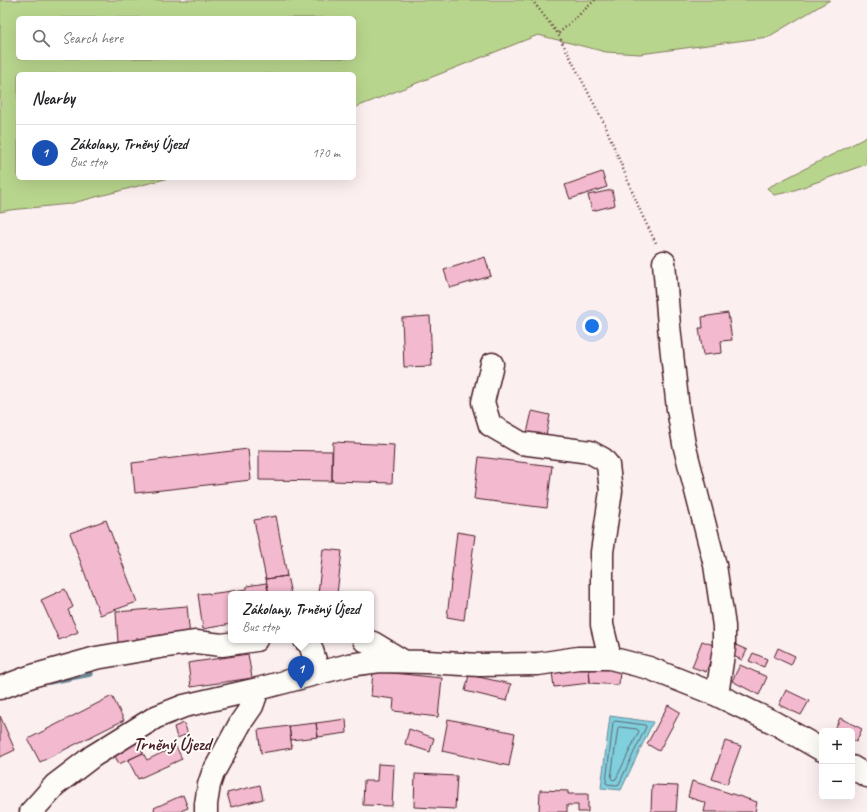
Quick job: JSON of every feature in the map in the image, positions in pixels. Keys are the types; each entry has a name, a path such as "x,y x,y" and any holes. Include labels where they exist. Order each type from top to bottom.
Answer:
{"street":[{"path":"664,262 678,409 684,444 715,565 724,626 724,648 717,695"},
{"path":"492,364 483,402 490,425 521,443 590,452 603,458 608,465 611,490 602,552 602,625 610,658"},
{"path":"0,688 32,676 96,658 196,642 222,645 236,643"},
{"path":"310,643 319,673"},
{"path":"373,643 403,661"},
{"path":"31,812 55,785 93,756 156,717 184,706 258,690 349,665 380,661 486,665 538,664 578,658 610,658 649,668 717,695 775,723 819,748"},
{"path":"206,812 209,785 214,773 241,722 252,706 258,690"},
{"path":"855,769 867,776"}],"path":[{"path":"532,0 558,34 605,126 642,215 664,262"},
{"path":"558,34 595,0"}],"green space":[{"path":"0,0 830,0 768,37 640,54 606,52 538,35 356,107 356,72 16,72 16,180 161,180 69,204 0,212"},
{"path":"867,137 867,164 789,192 774,195 767,188"}],"water":[{"path":"610,716 653,722 621,790 601,788"}],"building":[{"path":"602,172 607,187 570,199 565,185"},
{"path":"612,190 615,205 592,211 588,195"},
{"path":"485,257 491,276 450,288 444,270"},
{"path":"728,313 732,340 721,341 722,353 703,355 699,328 703,328 702,317"},
{"path":"430,316 432,366 404,367 402,318"},
{"path":"532,411 550,415 545,441 526,438"},
{"path":"333,442 394,445 392,483 332,481"},
{"path":"248,449 251,480 135,493 132,463"},
{"path":"259,450 332,451 332,481 259,480"},
{"path":"479,457 552,466 547,508 474,499"},
{"path":"276,516 287,576 266,579 254,520"},
{"path":"106,520 137,602 100,615 70,533"},
{"path":"457,532 475,535 464,620 447,617"},
{"path":"323,549 342,551 337,591 318,591"},
{"path":"287,576 290,591 268,591 266,579"},
{"path":"266,583 268,591 232,591 247,589 247,586"},
{"path":"65,589 73,607 68,610 78,632 59,640 41,600"},
{"path":"228,592 228,625 203,629 198,594"},
{"path":"187,606 190,637 118,643 116,612"},
{"path":"702,641 716,646 706,672 692,667"},
{"path":"736,645 747,650 742,660 731,655"},
{"path":"778,648 795,656 791,665 774,657"},
{"path":"753,653 767,659 764,667 749,661"},
{"path":"248,654 252,678 191,687 188,663"},
{"path":"740,665 767,677 759,695 732,681"},
{"path":"589,668 620,670 619,685 590,683"},
{"path":"589,668 590,683 554,687 552,672"},
{"path":"373,671 442,678 438,717 393,711 394,699 371,696"},
{"path":"469,675 511,684 507,701 465,691"},
{"path":"786,690 809,701 801,715 779,705"},
{"path":"112,696 124,720 40,762 28,739"},
{"path":"668,705 680,712 659,751 647,744"},
{"path":"0,716 15,750 0,757"},
{"path":"840,718 862,729 856,742 855,728 835,728"},
{"path":"346,719 347,733 318,737 316,723"},
{"path":"448,719 515,733 509,766 442,751"},
{"path":"184,723 188,734 177,738 174,727"},
{"path":"316,723 318,737 291,740 289,726"},
{"path":"289,726 292,748 261,753 258,730"},
{"path":"409,729 434,738 430,752 405,744"},
{"path":"725,741 741,746 727,784 712,779"},
{"path":"139,742 143,753 119,764 114,754"},
{"path":"176,746 182,759 138,779 128,760 143,753 147,760"},
{"path":"378,764 394,765 392,806 363,805 364,781 377,781"},
{"path":"415,774 457,776 455,809 414,807"},
{"path":"692,781 757,802 755,812 704,812 706,803 688,797"},
{"path":"260,785 263,799 231,807 227,793"},
{"path":"652,785 678,786 676,812 651,812"},
{"path":"540,790 568,791 568,794 588,794 588,812 578,812 578,805 567,805 567,812 539,812"},
{"path":"183,795 188,808 178,812 155,812 154,808"}],"waterway":[{"path":"49,682 90,674"}],"place":[{"name":"Zákolany, Trněný Újezd","path":"301,689"}],"district":[{"name":"Trněný Újezd","path":"172,744"}]}
